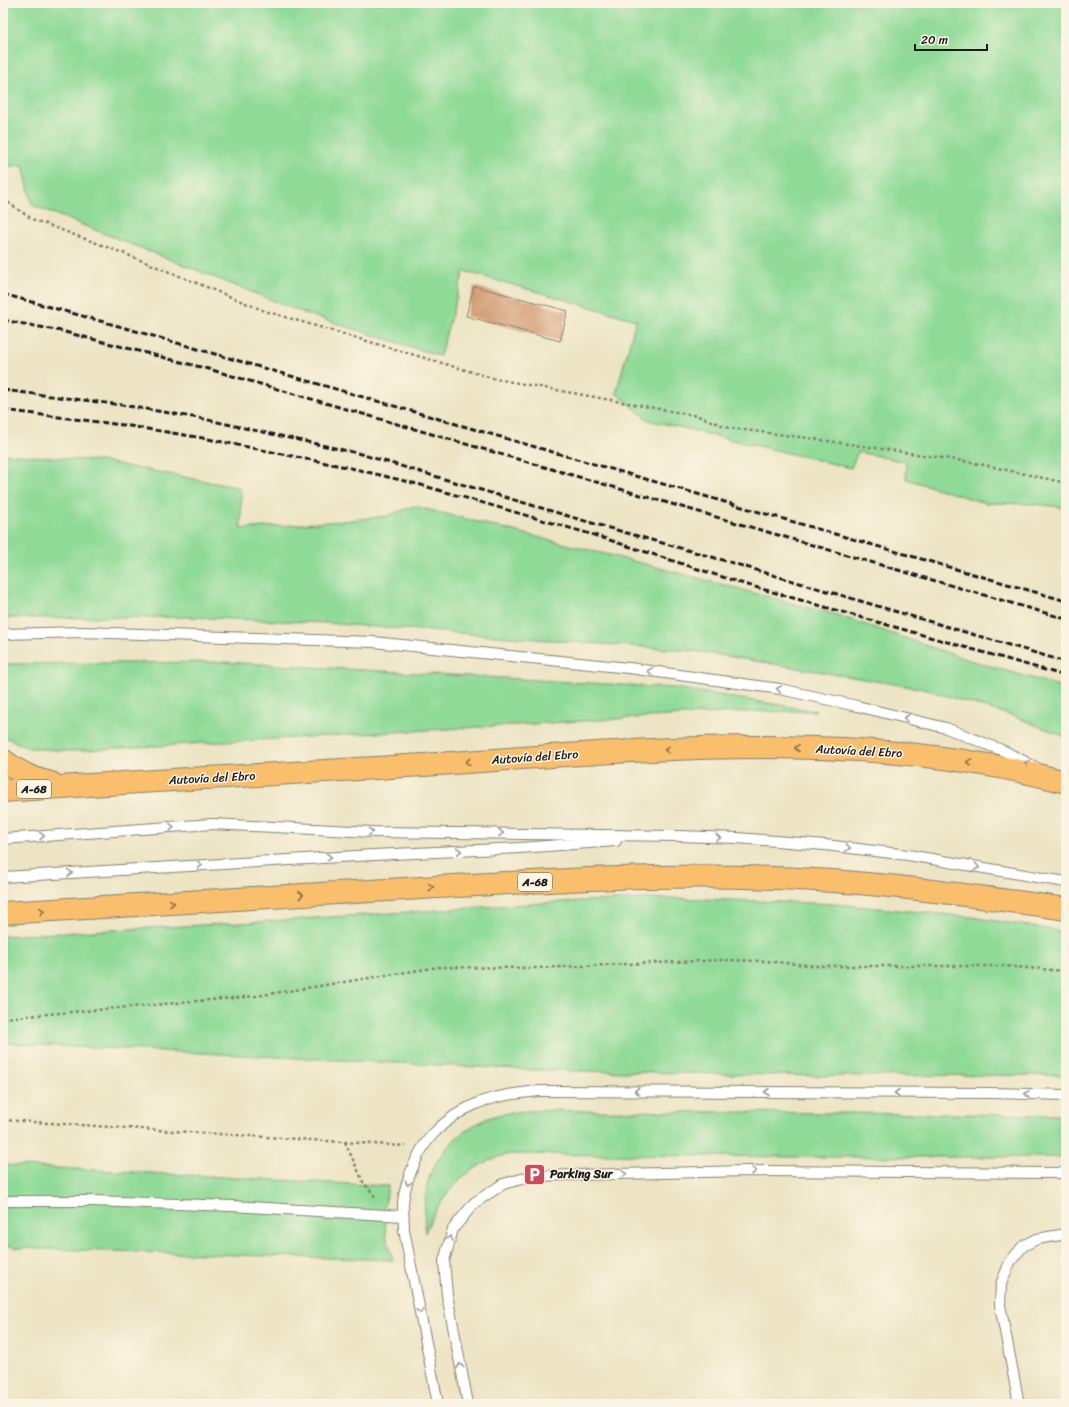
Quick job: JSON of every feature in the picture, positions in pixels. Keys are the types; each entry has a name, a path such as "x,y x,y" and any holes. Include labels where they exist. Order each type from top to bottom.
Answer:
{"highway":[{"name":"Autovía del Ebro","path":"3,791 629,751 758,748 842,749 924,755 1004,768 1064,781"},
{"path":"3,760 17,771 35,780 64,786"},
{"name":"A-68","path":"3,913 503,883 630,877 709,876 845,881 1066,909"}],"lane":[{"path":"3,634 82,632 373,642 644,670 780,689 946,728 1004,751 1064,781"},
{"path":"3,839 212,824 373,832 737,838 824,845 908,855 1066,882"},
{"path":"3,877 366,855 519,848 679,836"},
{"path":"438,1404 404,1230 403,1203 406,1187 423,1147 433,1134 460,1112 479,1103 508,1094 541,1091 982,1093 1066,1095"},
{"path":"468,1404 447,1295 444,1261 453,1229 474,1203 503,1184 533,1176 747,1171 1066,1173"},
{"path":"3,1201 93,1201 232,1206 403,1216"},
{"path":"1019,1404 1000,1305 1001,1284 1010,1262 1023,1246 1037,1239 1066,1234"}],"path":[{"path":"3,199 32,219 123,253 265,312 496,379 698,416 728,428 808,438 970,462 1066,483"},
{"path":"3,1018 256,996 438,967 536,968 722,960 766,961 816,966 1003,966 1066,971"},
{"path":"3,1120 423,1147"},
{"path":"344,1142 364,1184 373,1194 383,1215"}],"green space":[{"path":"3,3 1066,3 1066,509 1034,504 985,503 906,479 906,462 858,452 851,468 648,420 616,393 636,320 464,271 440,356 307,314 32,205 23,165 3,167"},
{"path":"3,454 101,461 241,488 241,529 387,516 414,506 649,565 837,615 969,660 1066,688 1066,737 1013,716 924,689 695,651 325,623 190,617 3,618"},
{"path":"225,662 675,688 816,711 736,712 70,751 29,748 3,736 3,664"},
{"path":"676,898 836,904 971,917 1066,932 1066,1075 822,1076 535,1070 3,1043 3,936 257,922 558,902"},
{"path":"539,1110 1066,1115 1066,1157 800,1157 511,1154 488,1161 458,1182 442,1200 425,1233 425,1198 433,1167 457,1137 479,1122 502,1114"},
{"path":"3,1165 388,1186 384,1211 386,1235 393,1260 16,1248 3,1244"}],"building":[{"path":"474,286 568,311 560,341 466,316"}],"railway":[{"path":"3,294 122,327 1066,601"},
{"path":"3,320 61,331 212,370 1066,619"},
{"path":"3,390 122,405 204,419 357,453 1066,662"},
{"path":"3,410 123,425 203,438 351,468 421,485 594,535 741,583 1066,676"}],"place":[{"name":"Parking Sur","path":"534,1174"}]}
